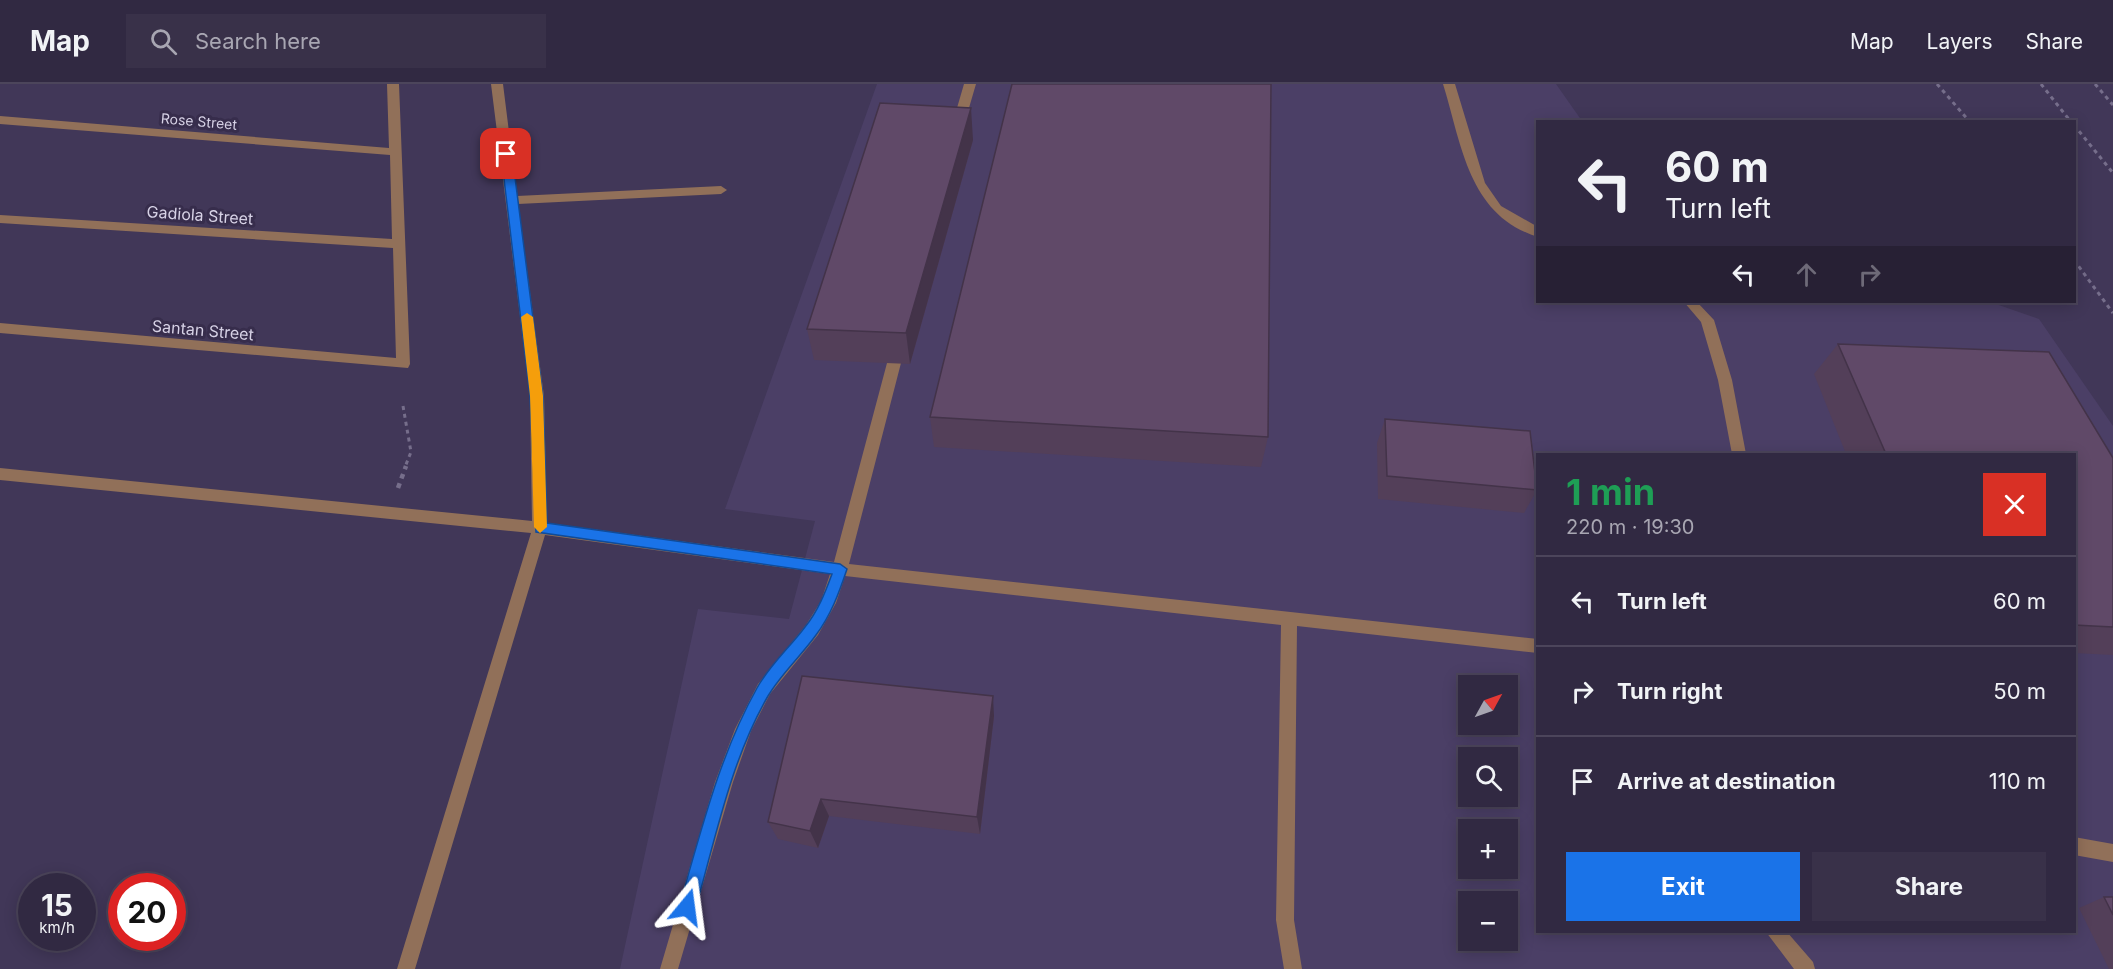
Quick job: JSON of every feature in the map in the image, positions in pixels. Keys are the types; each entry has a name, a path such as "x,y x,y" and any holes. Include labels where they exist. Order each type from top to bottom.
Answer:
{"street":[{"path":"393,84 399,244"},
{"path":"406,969 540,528 537,396 497,84"},
{"path":"954,140 970,84"},
{"path":"1449,84 1479,183 1497,209 1536,232"},
{"name":"Rose Street","path":"0,120 395,152"},
{"path":"512,200 721,190"},
{"name":"Gadiola Street","path":"0,219 399,244"},
{"name":"Santan Street","path":"0,328 403,364 399,244"},
{"path":"1691,303 1707,320 1725,380 1739,453"},
{"path":"669,969 724,782 743,729 764,689 812,630 828,603 840,569 894,363"},
{"path":"0,474 540,528 803,566 1289,616 1536,645"},
{"path":"1289,616 1285,920 1293,969"},
{"path":"2076,846 2113,853"},
{"path":"1776,933 1806,969"}],"path":[{"path":"1937,84 1968,120"},
{"path":"2041,84 2070,120"},
{"path":"2095,84 2113,105"},
{"path":"2076,127 2113,173"},
{"path":"2076,263 2113,313"},
{"path":"389,512 411,452 403,406"}],"shaded area":[{"path":"877,84 1556,84 1581,120 1536,120 1536,303 1993,303 2039,319 2113,426 2113,969 620,969 698,609 789,619 815,521 725,509"}],"building":[{"path":"1012,84 1271,84 1268,437 930,417"},
{"path":"880,103 971,108 906,333 807,329"},
{"path":"1838,344 2049,352 2113,458 2113,627 2076,625 2076,453 1886,453"},
{"path":"1385,419 1530,431 1536,490 1387,476"},
{"path":"802,676 993,696 977,817 821,799 810,831 768,822"},
{"path":"2104,897 2113,897 2113,915"}],"slow traffic":[{"path":"527,317 537,396 540,527"}],"route":[{"path":"506,154 537,396 540,528 803,566 840,569 828,603 812,630 764,689 743,729 724,782 687,907"}]}
